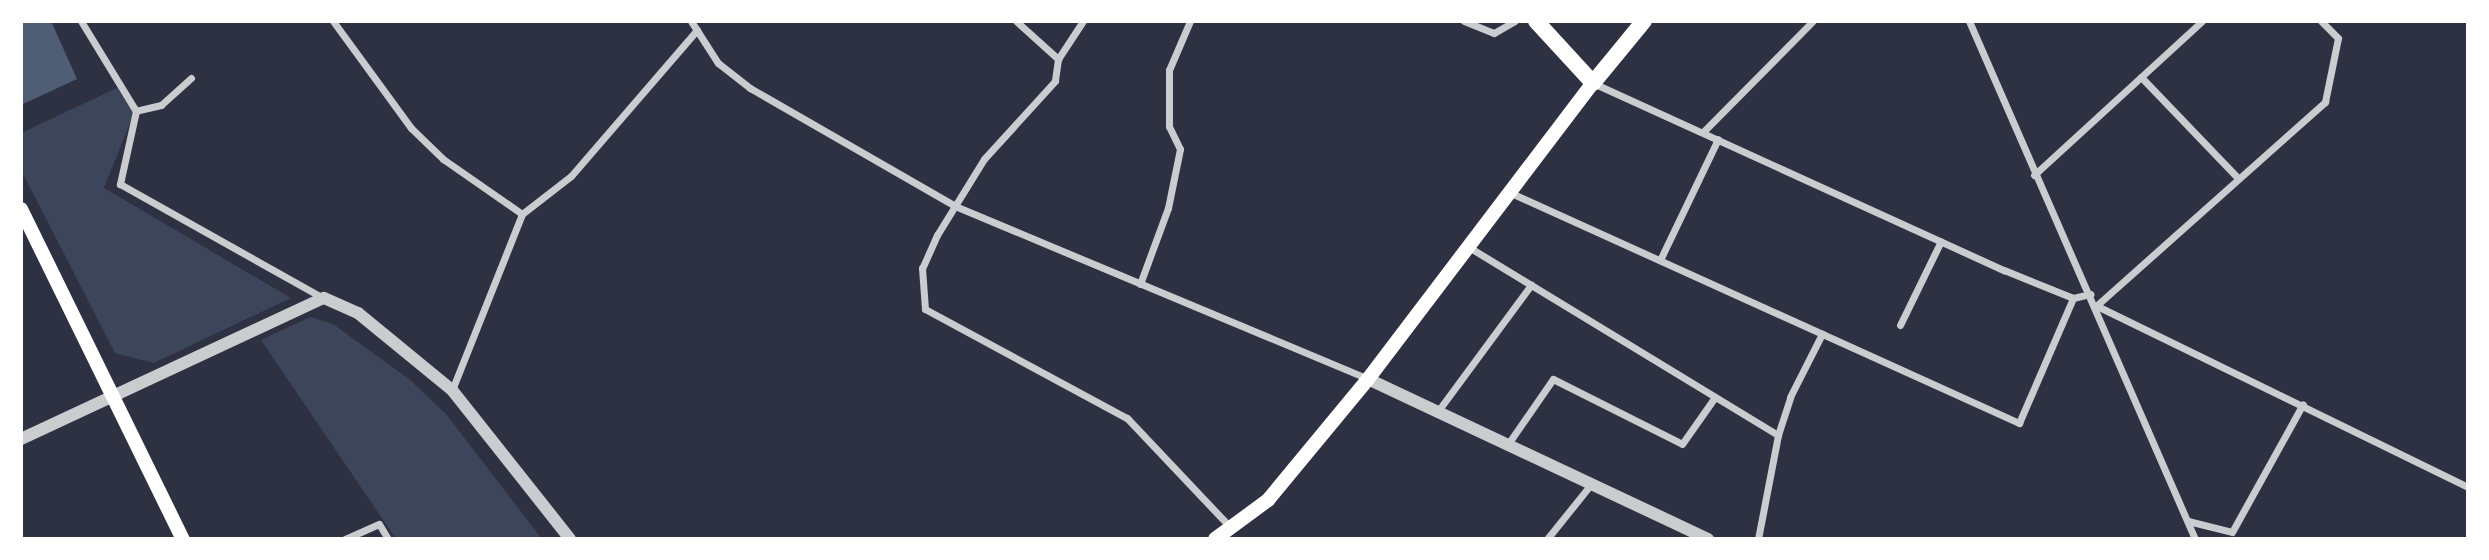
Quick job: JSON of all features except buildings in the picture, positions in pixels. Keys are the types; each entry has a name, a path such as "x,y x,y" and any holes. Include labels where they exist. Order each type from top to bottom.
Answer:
{"highway":[{"path":"1536,21 1593,83 1644,21"}],"main road":[{"path":"1215,539 1268,500 1368,379 1466,246 1511,193 1593,83"},
{"path":"21,209 114,393 183,539"}],"street":[{"path":"81,21 136,111 120,184 324,298 358,313 452,390 570,539"},
{"path":"333,21 411,128 443,159 522,214"},
{"path":"691,21 718,63 750,88 955,206 1368,379 1705,538"},
{"path":"1016,21 1058,60"},
{"path":"1083,21 1058,60 1055,81 984,159 955,206 922,268 925,309 1127,418 1232,529"},
{"path":"1140,284 1168,208 1180,149 1169,126 1169,70 1190,21"},
{"path":"1464,21 1494,33 1515,21"},
{"path":"1703,132 1813,21"},
{"path":"1969,21 2034,175 2091,294 2194,539"},
{"path":"2034,175 2202,21"},
{"path":"2096,306 2325,102 2338,38 2321,21"},
{"path":"452,390 522,214 571,176 697,30"},
{"path":"2141,77 2238,178"},
{"path":"136,111 161,105 191,78"},
{"path":"1593,83 2073,298 2091,294"},
{"path":"1660,260 1718,139"},
{"path":"1511,193 2019,423 2073,298"},
{"path":"1900,325 1941,241"},
{"path":"1466,246 1778,435"},
{"path":"1437,411 1531,285"},
{"path":"21,439 114,393 324,298"},
{"path":"2096,306 2303,404 2468,487"},
{"path":"1758,539 1778,435 1790,397 1822,334"},
{"path":"1508,444 1553,379 1682,444 1715,397"},
{"path":"2188,522 2232,532 2303,404"},
{"path":"1547,539 1592,483"},
{"path":"345,539 379,524 388,539"}],"shaded area":[{"path":"21,21 51,21 77,79 21,105"},
{"path":"117,88 134,113 104,188 291,298 154,363 115,353 21,170 21,133"},
{"path":"310,317 333,324 409,379 446,414 542,539 396,539 261,340"}]}
